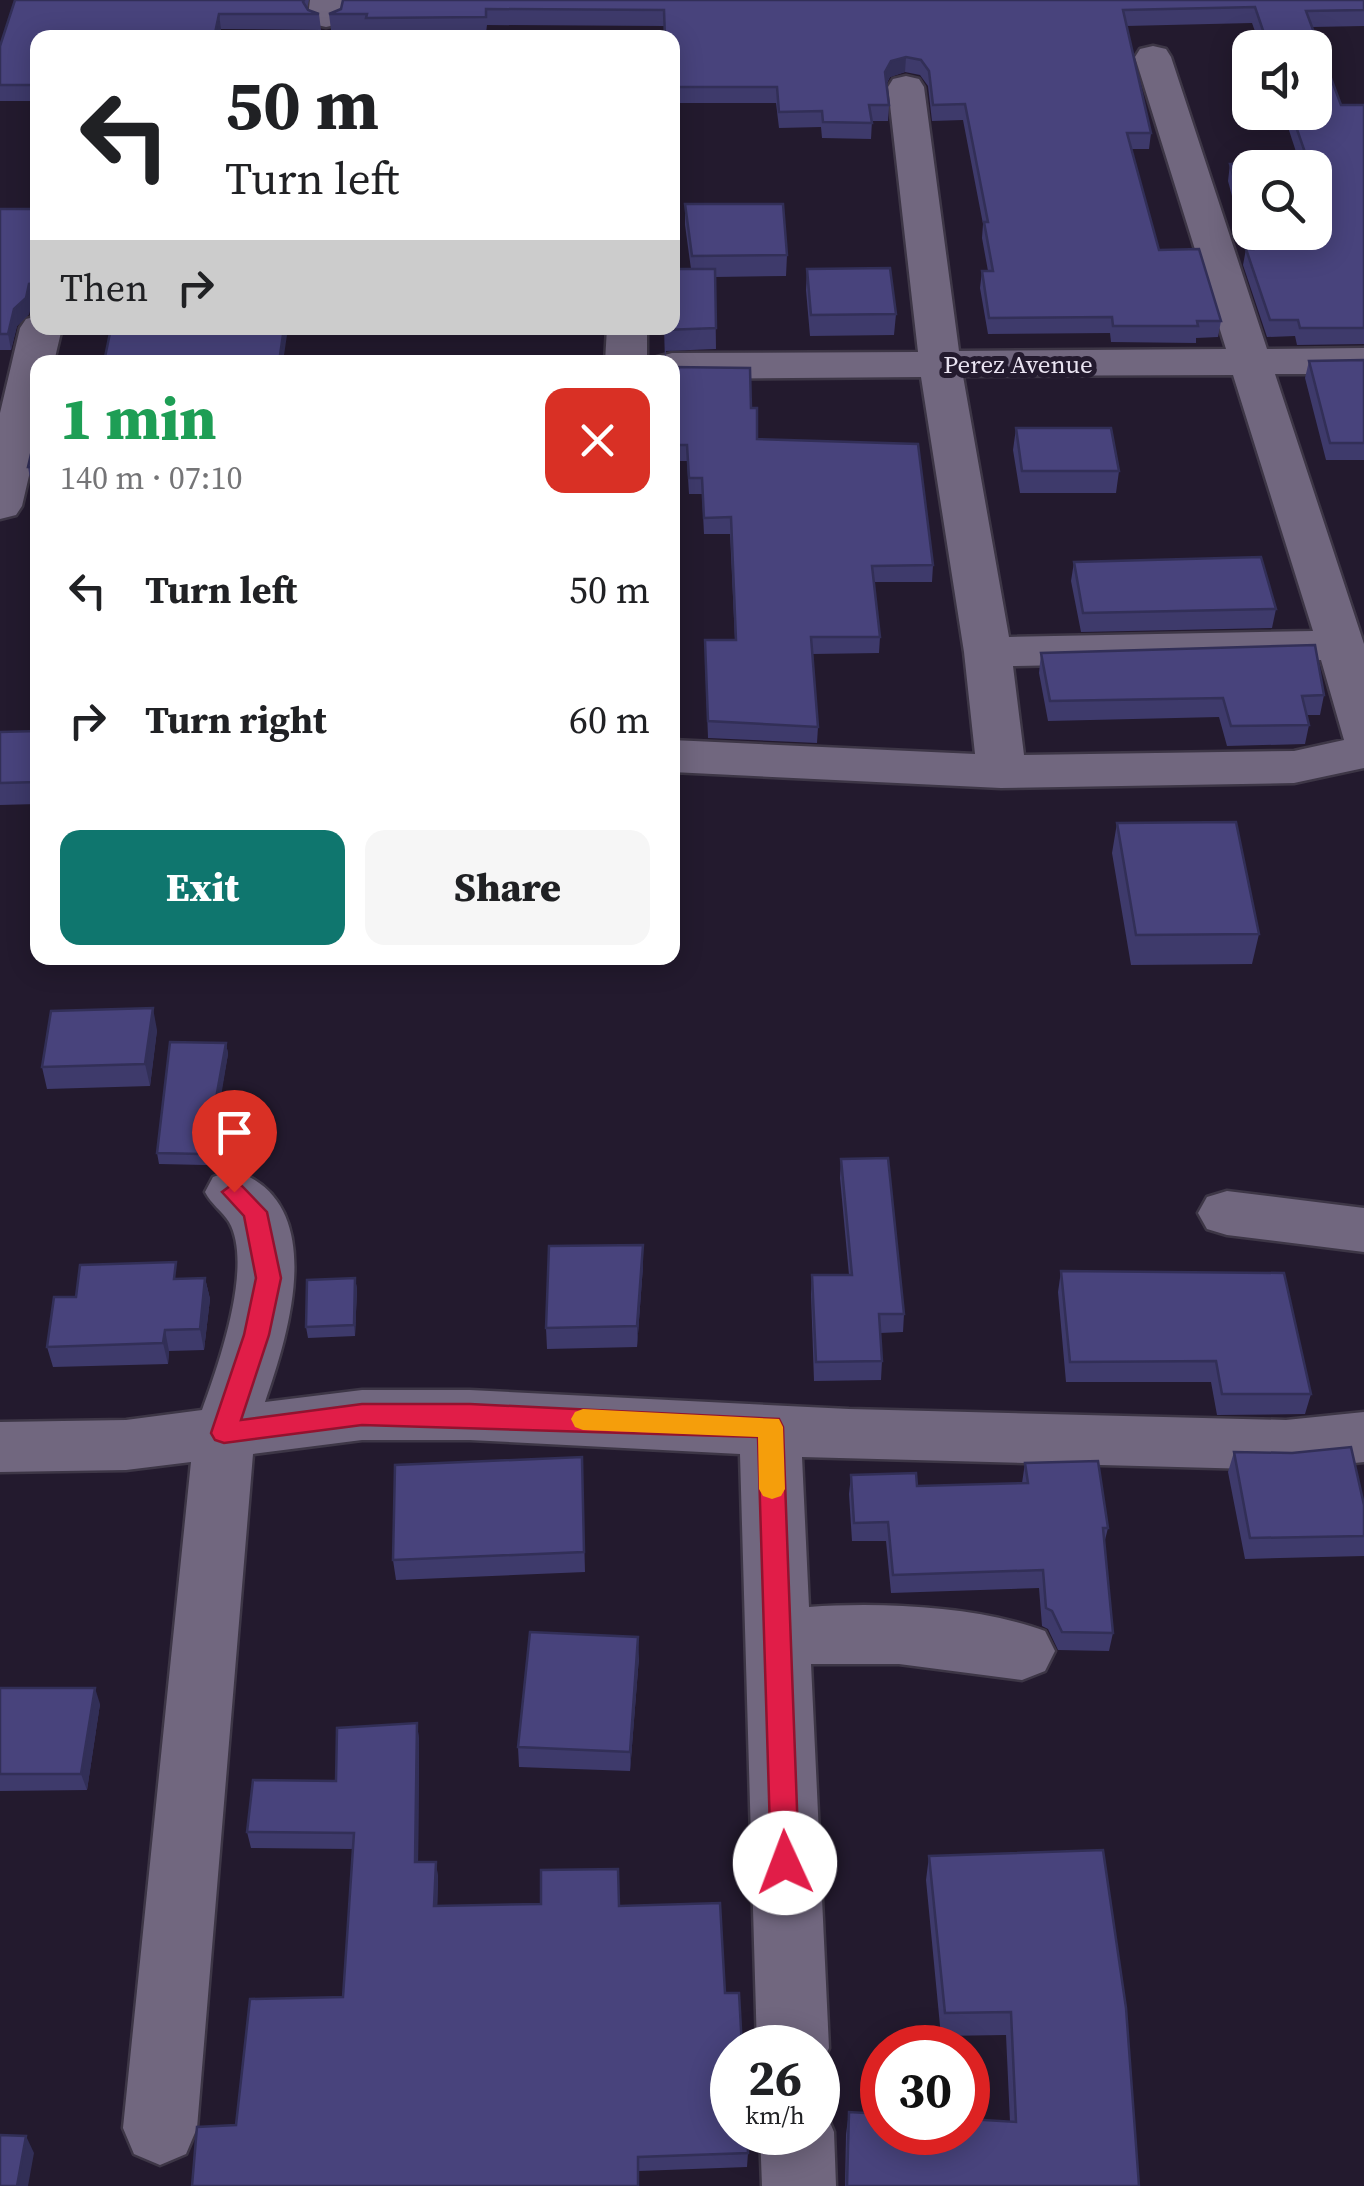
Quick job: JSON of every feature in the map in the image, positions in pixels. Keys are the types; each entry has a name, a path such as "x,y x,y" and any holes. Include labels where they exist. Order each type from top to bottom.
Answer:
{"street":[{"path":"1153,57 1249,362 1352,645 1364,734"},
{"path":"906,87 940,364 988,652 1001,772"},
{"path":"0,506 22,372 38,335"},
{"name":"Perez Avenue","path":"680,366 1364,361"},
{"path":"988,652 1352,645"},
{"path":"680,756 1001,772 1294,767 1364,751"},
{"path":"160,2128 224,1433 256,1335 268,1278 255,1212 234,1192"},
{"path":"1227,1212 1364,1230"},
{"path":"0,1447 126,1445 362,1414 770,1427 849,1434 1286,1445 1364,1437"},
{"path":"770,1427 792,2025"},
{"path":"776,1641 802,1635 841,1634 1022,1651"},
{"path":"798,2155 799,2186"}],"building":[{"path":"15,0 304,0 308,10 319,14 219,14 216,30 30,30 30,85 0,85 0,46"},
{"path":"343,0 1364,0 1364,10 1306,11 1313,30 1263,30 1255,7 1123,10 1151,133 1127,133 1159,250 1199,249 1221,321 1197,321 1198,326 1113,326 1112,317 989,318 982,271 993,271 984,222 988,222 965,104 933,105 929,71 921,60 906,57 891,61 885,72 889,105 869,105 872,123 823,122 822,111 779,112 777,87 680,87 680,30 665,30 664,10 486,9 486,17 366,18 367,14 329,14 341,9"},
{"path":"1332,81 1341,105 1364,105 1364,328 1300,328 1298,320 1270,320 1246,250 1332,250 1332,150 1304,150 1297,130 1332,130"},
{"path":"685,204 783,204 787,255 692,256"},
{"path":"0,209 30,209 30,284 26,298 14,309 8,334 0,334"},
{"path":"890,268 896,314 811,315 807,269"},
{"path":"680,269 715,269 716,328 680,329"},
{"path":"110,335 283,335 280,355 105,355"},
{"path":"1364,360 1364,443 1330,443 1309,361"},
{"path":"680,367 750,368 751,408 757,408 757,439 918,444 933,565 872,566 880,637 811,637 818,727 708,721 705,640 736,640 731,517 704,518 702,478 689,478 687,445 680,445"},
{"path":"1016,428 1111,428 1119,471 1022,471"},
{"path":"1261,557 1276,609 1083,613 1074,562"},
{"path":"1315,645 1324,695 1302,696 1309,725 1231,726 1223,698 1050,701 1041,653"},
{"path":"30,731 30,782 0,783 0,732"},
{"path":"1236,822 1259,934 1136,935 1117,823"},
{"path":"153,1008 145,1064 42,1067 51,1011"},
{"path":"170,1042 226,1043 215,1104 258,1105 249,1155 157,1153"},
{"path":"888,1158 904,1314 879,1314 882,1361 816,1362 812,1275 852,1275 841,1159"},
{"path":"643,1245 637,1326 546,1328 549,1246"},
{"path":"176,1262 174,1279 205,1278 200,1329 165,1330 163,1343 47,1347 54,1297 76,1297 80,1265"},
{"path":"1061,1271 1284,1273 1311,1394 1222,1394 1216,1361 1070,1362"},
{"path":"355,1278 354,1325 306,1327 307,1280"},
{"path":"1351,1447 1364,1505 1364,1536 1250,1538 1234,1452 1292,1453"},
{"path":"582,1457 584,1552 393,1560 395,1465"},
{"path":"1098,1461 1108,1528 1103,1528 1113,1633 1062,1632 1052,1611 1046,1608 1043,1570 893,1575 888,1522 854,1523 851,1475 916,1473 917,1486 1028,1483 1025,1463"},
{"path":"530,1632 638,1637 630,1752 518,1747"},
{"path":"0,1688 95,1688 81,1774 0,1774"},
{"path":"417,1723 415,1862 436,1862 434,1906 541,1904 541,1870 618,1869 619,1906 720,1903 725,1993 739,1993 741,2025 710,2025 710,2154 638,2157 638,2186 192,2186 197,2127 236,2125 250,1999 343,1997 354,1833 247,1832 253,1780 336,1781 337,1728"},
{"path":"1103,1850 1126,2008 1139,2186 847,2186 849,2112 860,2113 860,2155 990,2155 990,2120 1016,2122 1011,2012 945,2013 929,1856"},
{"path":"0,2135 26,2136 17,2186 0,2186"}],"slow traffic":[{"path":"583,1419 770,1427 772,1489"}],"route":[{"path":"234,1192 255,1212 268,1278 256,1335 224,1433 362,1414 770,1427 785,1863"}]}
